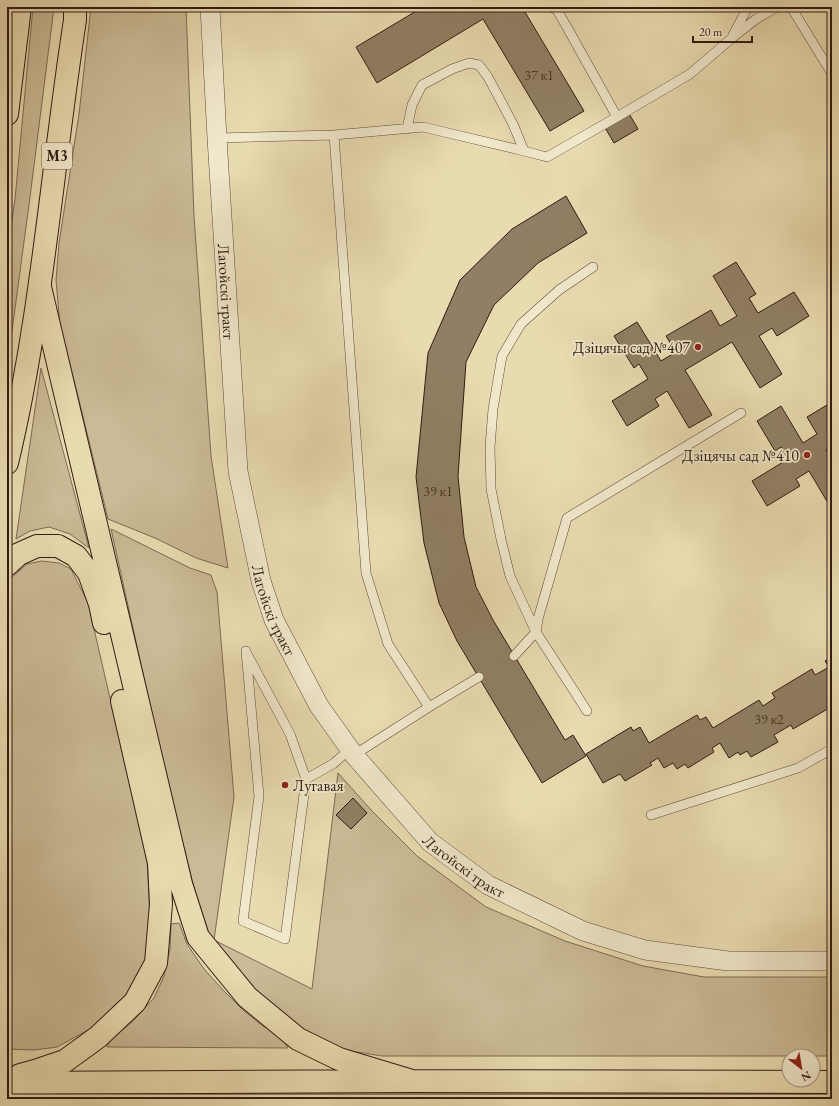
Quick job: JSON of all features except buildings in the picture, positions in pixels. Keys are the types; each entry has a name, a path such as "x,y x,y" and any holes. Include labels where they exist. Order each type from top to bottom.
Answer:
{"main road":[{"path":"7,114 20,7"},
{"name":"М3","path":"7,463 17,422 40,287 75,20 75,7"},
{"path":"40,287 181,884 198,938 247,997 298,1039 339,1059 412,1081"},
{"path":"7,565 19,554 37,546 58,546 76,556 89,573 100,604 159,863 161,904 156,963 135,1002 98,1037 65,1061 7,1078"},
{"path":"7,1083 412,1081 832,1082"}],"street":[{"name":"Лагойскі тракт","path":"210,7 238,471 261,581 274,620 319,706 352,752 430,842 488,885 583,930 646,950 728,961 832,961"}],"lane":[{"path":"551,7 557,10 617,117"},
{"path":"732,38 748,7"},
{"path":"217,138 334,135 423,127 547,157 690,74 756,19 777,7"},
{"path":"791,7 832,74"},
{"path":"407,129 412,105 422,85 452,69 469,63 479,65 488,77 513,124 524,151"},
{"path":"334,135 366,573 388,644 429,707"},
{"path":"586,711 536,632 510,576 491,489 490,447 493,408 502,356 521,324 559,290 594,267"},
{"path":"514,656 536,632 538,619 567,518 741,413"},
{"path":"246,651 290,734 306,778 299,832 285,939 243,921 259,796 246,651"},
{"path":"306,778 333,764 479,677"},
{"path":"651,816 798,768 832,749"}],"shaded area":[{"path":"33,7 54,7 12,331 7,353 7,255 15,199"},
{"path":"91,7 186,7 194,216 211,456 228,568 196,558 155,538 108,519 60,326 56,280 59,243 79,114"},
{"path":"41,368 89,548 70,534 49,527 30,531 16,539"},
{"path":"111,529 190,568 211,575 217,592 234,797 214,940 312,989 338,773 372,811 417,856 486,907 565,941 643,966 704,977 832,977 832,1056 821,1056 821,1048 781,1048 781,1056 382,1056 338,1049 275,1014 207,939 166,777"},
{"path":"42,561 59,563 71,569 88,603 147,858 150,920 144,968 123,1001 90,1029 57,1047 34,1050 7,1049 7,593 12,577 27,564"},
{"path":"179,923 187,944 204,969 244,1011 263,1026 282,1038 288,1048 107,1047 111,1039 132,1022 154,998 164,976 170,949 171,924"}],"place":[{"name":"Дзіцячы сад №407","path":"698,347"},
{"name":"Дзіцячы сад №410","path":"807,455"},
{"name":"Лугавая","path":"285,785"}]}
